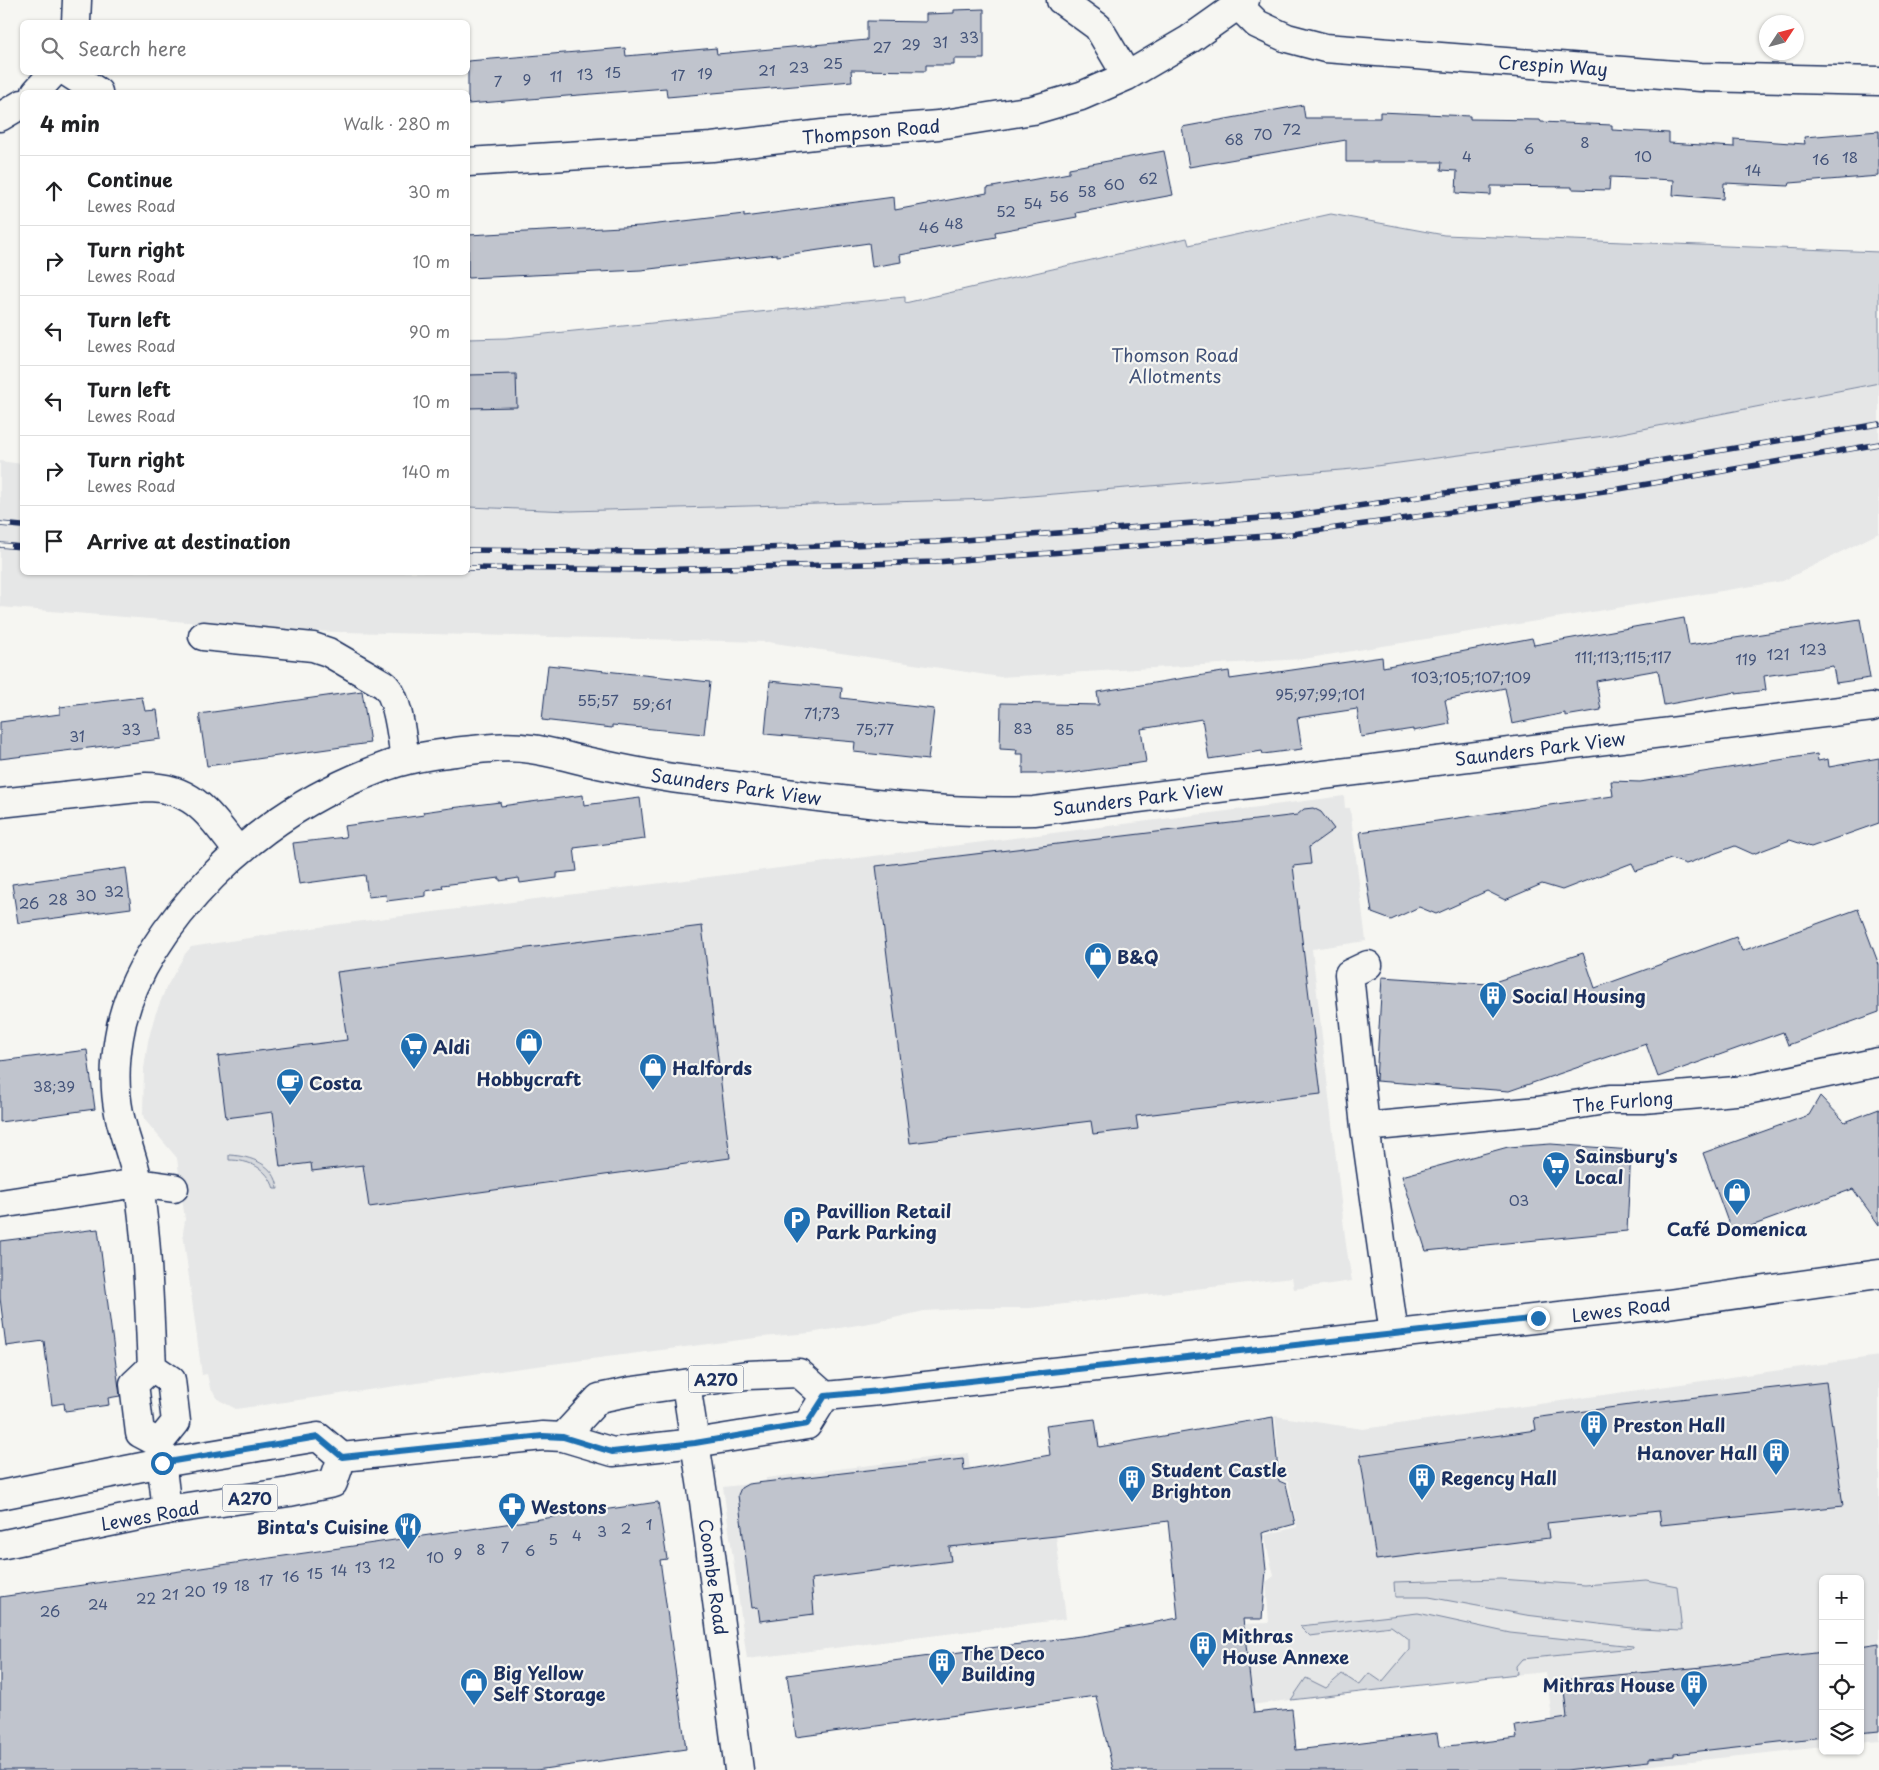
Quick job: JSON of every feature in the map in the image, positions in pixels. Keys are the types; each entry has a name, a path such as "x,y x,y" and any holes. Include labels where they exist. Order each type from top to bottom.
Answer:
{"street":[{"path":"76,20 77,0"},
{"path":"1061,0 1098,27 1126,76"},
{"name":"Thompson Road","path":"470,162 712,147 822,134 938,125 1032,110 1081,96 1126,76 1190,39 1242,3"},
{"name":"Crespin Way","path":"1242,3 1257,24 1288,38 1325,48 1701,77 1879,81"},
{"path":"38,90 51,75"},
{"path":"72,75 95,90"},
{"path":"0,117 20,105"},
{"path":"203,636 313,647 328,652 384,684 390,691 395,705 405,760"},
{"name":"Saunders Park View","path":"152,1367 145,1240 138,1183 118,1112 116,1084 118,1043 124,1012 158,940 200,890 238,851 274,823 308,802 368,773 405,760 490,748 518,747 631,771 829,800 940,811 1034,811 1872,707"},
{"path":"0,803 146,787 169,789 195,800 207,811 238,851"},
{"path":"1368,965 1350,974 1365,1126 1394,1334"},
{"name":"The Furlong","path":"1365,1126 1538,1111 1610,1099 1643,1099 1747,1090 1879,1062"},
{"path":"0,1204 138,1183 174,1188"},
{"name":"Lewes Road","path":"825,1396 1668,1304 1879,1274"},
{"path":"161,1453 140,1433 134,1384 152,1367 171,1380 176,1422 161,1453 167,1510"},
{"name":"A270","path":"563,1437 600,1398 633,1391 746,1375 799,1372 825,1396"},
{"name":"Coombe Road","path":"686,1384 739,1770"},
{"path":"0,1495 161,1453 318,1437 342,1457 543,1436 563,1437 612,1452 695,1443 807,1424 825,1396"},
{"name":"Lewes Road","path":"0,1545 167,1510 333,1484 342,1457"}],"shaded area":[{"path":"1879,383 1879,533 1783,581 1303,659 1000,677 768,642 299,631 0,607 0,461 20,464 20,575 470,575 470,507 571,511 995,499 1353,469 1612,435"},
{"path":"1344,796 1345,808 1350,808 1366,941 1312,949 1346,1245 1352,1281 1294,1289 1292,1278 1030,1308 924,1311 881,1321 810,1333 763,1337 521,1368 236,1409 219,1400 210,1388 207,1374 202,1375 183,1233 185,1220 177,1158 144,1119 143,1114 144,1069 148,1041 155,1015 166,988 191,947 332,925"},
{"path":"1879,1356 1879,1741 1864,1743 1864,1575 1819,1575 1819,1747 1605,1770 1559,1770 1546,1672 1393,1687 1164,1716 1241,1624 1269,1623 1266,1582 1274,1576 1264,1535 1297,1527 1288,1481 1281,1481 1275,1416 1363,1429"},
{"path":"968,1453 979,1544 1056,1536 1066,1619 747,1659 723,1487 766,1482 766,1478"}],"green space":[{"name":"Thomson Road Allotments","path":"1331,214 1444,235 1879,252 1879,383 1612,435 1353,469 995,499 571,511 470,507 470,339 506,338 905,297 905,303 1187,238 1189,245"},
{"path":"229,1155 245,1157 261,1163 272,1173 278,1189 274,1189 267,1176 257,1167 236,1160 229,1160"},
{"path":"1500,1579 1585,1585 1646,1580 1677,1586 1682,1631 1640,1629 1526,1615 1429,1597 1395,1597 1394,1582"},
{"path":"1418,1613 1510,1633 1633,1646 1633,1648 1522,1659 1516,1666 1517,1674 1291,1700 1306,1678 1326,1688 1342,1674 1359,1685 1369,1673 1382,1682 1409,1650 1409,1639 1391,1626 1310,1636 1300,1626"}],"building":[{"path":"984,9 984,59 954,59 954,65 926,65 926,71 851,70 852,81 667,97 666,88 470,104 468,75 470,75 470,61 625,48 626,56 716,48 717,54 867,40 867,21 926,22 926,14 954,13 954,10"},
{"path":"1303,105 1305,118 1380,118 1380,112 1470,116 1470,119 1540,120 1541,122 1612,125 1612,130 1669,133 1669,143 1734,147 1734,139 1805,144 1804,137 1879,131 1879,176 1790,183 1789,186 1724,183 1723,199 1673,195 1674,180 1610,177 1609,190 1572,189 1572,187 1491,186 1491,195 1456,193 1457,171 1441,170 1442,162 1346,162 1346,140 1189,167 1182,127"},
{"path":"1164,151 1173,195 1076,213 1077,217 995,232 996,237 900,255 901,262 872,267 869,243 777,256 777,254 641,270 470,278 470,235 641,226 744,214 744,217 894,197 895,210 987,193 987,188 1069,173 1069,168"},
{"path":"516,374 517,407 470,408 470,375"},
{"path":"1684,618 1689,645 1860,619 1870,678 1836,683 1833,666 1764,676 1766,690 1736,694 1736,692 1664,705 1658,670 1596,681 1601,710 1565,716 1565,713 1512,724 1505,688 1445,700 1450,724 1413,731 1413,729 1361,737 1357,709 1297,718 1302,749 1263,754 1262,751 1209,759 1202,719 1141,729 1146,762 1065,774 1023,774 1023,754 1016,754 1017,750 1000,749 1001,703 1099,705 1097,692 1229,671 1230,679 1382,657 1383,667 1532,638 1534,645"},
{"path":"548,665 710,682 704,734 612,725 612,728 542,720"},
{"path":"770,681 842,688 841,698 934,709 928,760 854,752 855,742 765,734"},
{"path":"362,691 370,743 207,766 199,714"},
{"path":"142,697 145,711 157,710 161,739 0,759 0,722 60,714 60,707"},
{"path":"1817,754 1818,761 1828,759 1829,767 1879,758 1879,823 1811,847 1790,840 1753,854 1735,846 1686,864 1671,859 1636,871 1632,863 1562,890 1542,884 1505,900 1487,891 1436,914 1419,907 1391,920 1372,913 1360,832 1613,796 1611,781 1640,782"},
{"path":"583,795 584,805 640,798 645,839 574,848 577,871 557,873 557,878 520,883 519,878 500,881 500,878 442,885 443,888 426,891 426,896 387,901 386,895 368,897 365,875 299,884 293,843 346,837 344,826 424,815 423,812 451,808 500,802 501,806"},
{"name":"B&Q","path":"1313,808 1321,812 1334,829 1309,847 1311,864 1293,866 1321,1094 1136,1116 1138,1129 1093,1134 1091,1121 910,1143 876,866 1297,815 1304,809"},
{"path":"126,868 131,908 18,923 12,884"},
{"path":"1858,909 1879,965 1879,1012 1788,1045 1783,1032 1658,1077 1646,1044 1509,1091 1376,1081 1382,977 1488,984 1583,953 1595,988 1736,937 1742,951"},
{"path":"702,926 730,1158 369,1207 363,1165 312,1171 311,1163 280,1167 273,1112 226,1118 218,1056 347,1040 337,972"},
{"path":"87,1050 95,1109 0,1122 0,1061"},
{"path":"1820,1096 1845,1122 1879,1109 1879,1225 1853,1189 1732,1233 1703,1153 1809,1115"},
{"path":"1551,1144 1631,1150 1627,1231 1426,1251 1402,1176 1508,1147"},
{"path":"98,1229 120,1396 108,1398 109,1405 65,1411 64,1403 52,1405 44,1341 6,1346 0,1298 0,1241"},
{"path":"1826,1382 1843,1506 1661,1525 1659,1511 1547,1523 1549,1538 1376,1560 1360,1455 1536,1430 1534,1418"},
{"path":"1273,1417 1279,1481 1286,1484 1295,1524 1262,1533 1266,1570 1262,1619 1243,1619 1254,1713 1292,1709 1296,1750 1437,1733 1439,1747 1517,1738 1515,1726 1567,1718 1563,1680 1703,1667 1819,1652 1819,1737 1674,1754 1674,1756 1649,1758 1649,1761 1566,1770 1113,1770 1096,1696 796,1737 787,1675 1088,1635 1178,1618 1168,1521 1056,1536 949,1547 951,1561 811,1579 814,1614 760,1621 758,1607 752,1608 738,1495 741,1488 748,1484 963,1459 964,1470 1050,1455 1046,1425 1095,1419 1099,1447"},
{"path":"658,1502 667,1559 660,1560 686,1749 536,1770 0,1770 0,1597"},
{"path":"1879,1644 1879,1730 1864,1732 1864,1665 1864,1646"}],"railway":[{"path":"470,550 651,552 936,542 1290,516 1615,468 1879,424"},
{"path":"470,568 651,570 936,562 1292,534 1619,489 1879,444"},
{"path":"0,524 20,526"},
{"path":"0,545 20,547"}],"place":[{"name":"B&Q","path":"1098,980"},
{"name":"Social Housing","path":"1493,1019"},
{"name":"Hobbycraft","path":"529,1066"},
{"name":"Aldi","path":"414,1070"},
{"name":"Halfords","path":"653,1091"},
{"name":"Costa","path":"290,1106"},
{"name":"Sainsbury's Local","path":"1556,1189"},
{"name":"Café Domenica","path":"1737,1216"},
{"name":"Pavillion Retail Park Parking","path":"797,1244"},
{"name":"Preston Hall","path":"1594,1448"},
{"name":"Hanover Hall","path":"1776,1476"},
{"name":"Regency Hall","path":"1422,1501"},
{"name":"Student Castle Brighton","path":"1132,1503"},
{"name":"Westons","path":"512,1530"},
{"name":"Binta's Cuisine","path":"408,1550"},
{"name":"Mithras House Annexe","path":"1203,1669"},
{"name":"The Deco Building","path":"942,1686"},
{"name":"Big Yellow Self Storage","path":"474,1706"},
{"name":"Mithras House","path":"1694,1708"}],"route":[{"path":"162,1463 318,1437 342,1457 543,1436 563,1437 612,1452 695,1443 807,1424 825,1396 1224,1352 1320,1344 1538,1318"}]}
